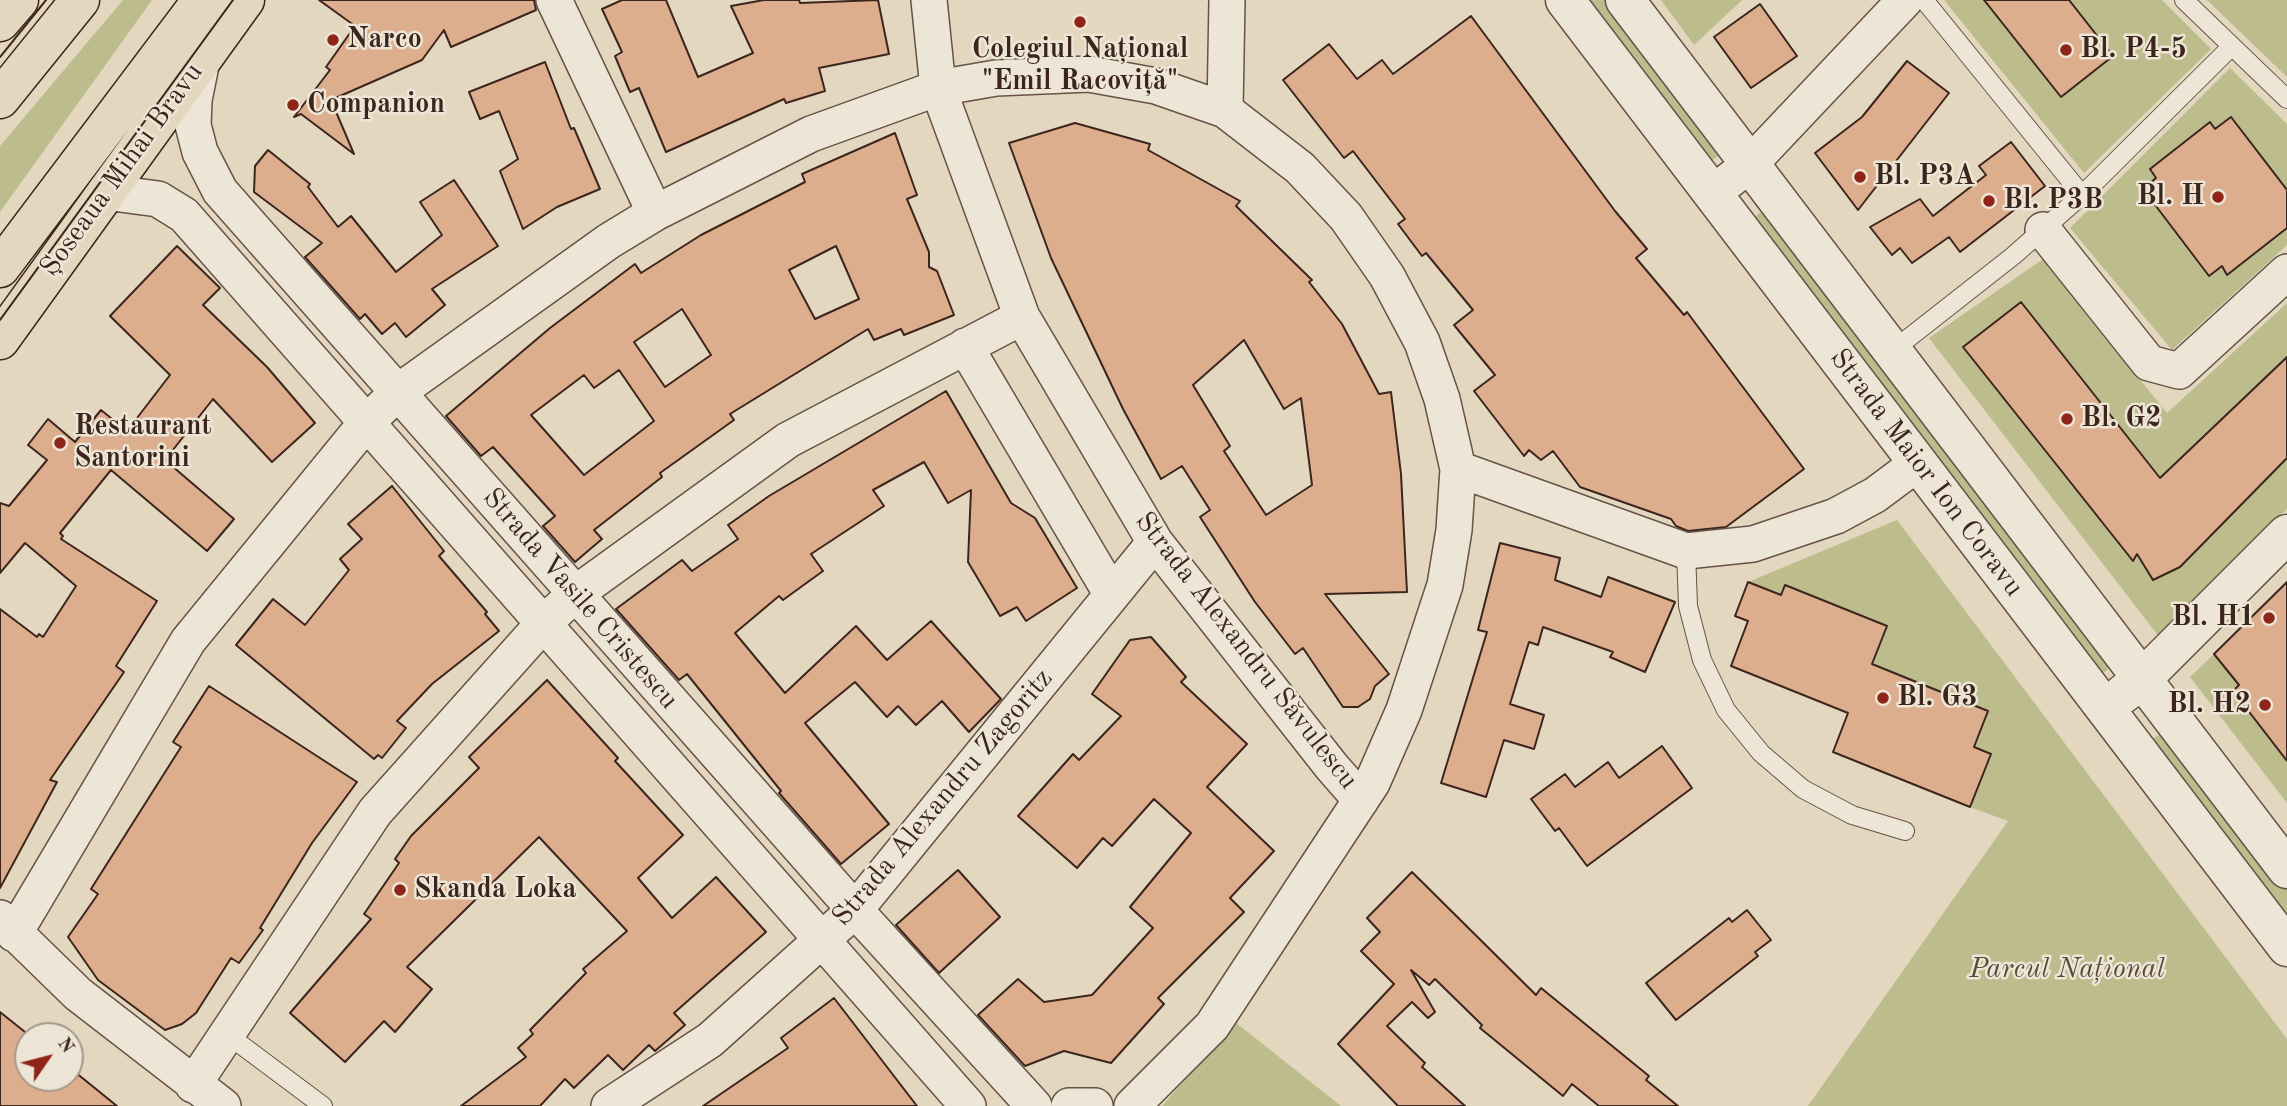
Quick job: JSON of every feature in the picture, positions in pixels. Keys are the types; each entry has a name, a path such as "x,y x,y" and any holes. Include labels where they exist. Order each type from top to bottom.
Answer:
{"main road":[{"path":"0,22 19,0"},
{"path":"0,99 80,0"},
{"path":"0,268 202,0"},
{"name":"Șoseaua Mihai Bravu","path":"0,340 245,0"}],"street":[{"path":"554,0 654,213"},
{"name":"Strada Alexandru Săvulescu","path":"929,0 938,89 1022,317 1155,542 1323,757 1361,800"},
{"path":"1225,110 1227,0"},
{"name":"Strada Maior Ion Coravu","path":"1564,0 2287,947"},
{"name":"Strada Maior Ion Coravu","path":"1625,0 2287,869"},
{"path":"1712,194 1750,164 1905,0"},
{"name":"Strada Vasile Cristescu","path":"202,60 194,100 193,125 200,152 220,191 855,910 1034,1106"},
{"path":"223,1106 78,994 7,926 188,641 366,423 398,392 609,241 654,213 811,134 938,89 996,78 1089,74 1156,86 1225,110 1300,168 1346,217 1387,276 1430,365 1442,399 1458,469 1454,530 1445,586 1404,710 1361,800 1212,1026 1132,1106"},
{"name":"Strada Vasile Cristescu","path":"105,192 158,199 184,215 968,1106"},
{"path":"2043,230 2149,363 2179,371 2287,272"},
{"path":"193,1085 375,812 543,624 575,594 788,439 1022,317"},
{"path":"965,346 1111,593"},
{"path":"1458,469 1686,551 1752,544 1836,516 1875,495 1918,463"},
{"path":"2105,708 2142,679 2287,534"},
{"name":"Strada Alexandru Zagoritz","path":"609,1106 710,1040 855,910 1155,542"},
{"path":"1069,1106 1095,1106"}],"lane":[{"path":"1924,0 2082,195"},
{"path":"2184,0 2287,99"},
{"path":"1892,351 2043,230 2082,195 2232,46"},
{"path":"1686,551 1692,620 1702,660 1726,710 1761,754 1803,789 1852,816 1905,831"},
{"path":"228,1035 323,1106"}],"green space":[{"path":"123,0 152,0 0,212 0,146"},
{"path":"1577,0 1612,0 1721,154 1710,162"},
{"path":"1661,0 1742,0 1694,45"},
{"path":"1944,0 2162,0 2211,49 2084,173"},
{"path":"2207,0 2287,0 2287,77"},
{"path":"2230,68 2287,124 2287,245 2172,350 2070,228"},
{"path":"1764,210 2110,667 2106,671 2101,674 1754,217"},
{"path":"2043,259 2167,413 2287,303 2287,509 2160,638 1929,338"},
{"name":"Parcul Național","path":"1897,520 2287,1039 2287,1106 1808,1106 2008,821 1970,807 1991,754 1974,747 1987,711 1905,677 1869,671 1781,595 1748,582"},
{"path":"2214,654 2239,685 2233,691 2287,761 2287,803 2190,677"},
{"path":"2161,733 2287,884 2287,931 2151,740"},
{"path":"1235,1022 1341,1106 1162,1106"}],"building":[{"path":"319,0 534,0 536,10 451,47 444,30 422,60 331,100 354,154 301,114 294,117 330,70 326,67 355,26"},
{"path":"622,0 666,0 698,77 753,53 731,6 764,0 799,0 800,3 878,0 889,54 819,68 825,91 786,103 784,99 666,152 639,88 630,92 615,56 622,52 602,9"},
{"name":"Bl. P4-5","path":"1984,0 2069,0 2113,56 2061,97"},
{"path":"1760,4 1797,56 1751,88 1714,37"},
{"path":"1471,16 1615,211 1647,249 1636,258 1684,315 1687,312 1804,469 1726,527 1688,531 1676,526 1671,519 1580,487 1553,451 1541,460 1529,450 1524,456 1474,391 1495,375 1454,325 1473,310 1426,253 1422,256 1398,224 1405,219 1353,151 1344,158 1283,80 1329,44 1357,79 1382,60 1393,74"},
{"path":"1907,61 1949,93 1858,210 1815,153 1862,117"},
{"path":"545,62 571,129 574,128 600,189 557,207 523,229 500,171 518,159 499,111 480,119 469,92"},
{"name":"Bl. H","path":"2231,117 2287,190 2287,228 2227,275 2222,266 2209,276 2143,189 2156,178 2150,169 2210,122 2215,129"},
{"path":"1075,123 1150,144 1148,150 1240,201 1236,206 1312,280 1309,282 1342,324 1379,394 1391,392 1401,474 1407,592 1325,594 1389,674 1375,686 1370,699 1358,707 1343,707 1303,648 1295,654 1255,602 1200,517 1210,510 1182,466 1161,479 1123,409 1051,258 1009,143","holes":["1244,340 1284,409 1301,398 1312,485 1266,515 1224,451 1230,446 1193,385"]},
{"path":"895,133 917,195 907,199 929,252 929,267 937,271 954,315 904,335 901,329 874,340 868,329 730,414 734,420 660,473 662,477 594,530 602,539 575,562 543,526 555,516 493,447 481,456 446,416 550,328 635,264 641,273 701,235 805,182 802,174","holes":["836,246 859,299 815,319 789,270","682,309 711,355 665,387 634,342","619,370 654,421 584,475 531,415 584,375 594,388"]},
{"name":"Bl. P3B","path":"2011,142 2045,186 1960,252 1949,237 1912,263 1900,248 1892,255 1870,227 1920,199 1933,216 1986,175 1979,166"},
{"path":"268,150 310,184 308,187 338,227 351,216 396,272 442,235 420,202 454,180 498,246 432,289 445,305 406,337 395,323 382,334 365,314 360,319 305,257 322,243 254,192 255,166"},
{"path":"177,246 220,288 203,305 267,367 315,423 272,462 213,399 165,460 234,519 207,551 111,470 60,533 63,536 61,539 157,601 116,666 124,672 50,780 57,782 0,888 0,609 37,637 39,634 43,637 76,586 25,543 0,573 0,503 9,506 47,460 28,445 48,419 75,442 101,410 127,431 170,375 110,316"},
{"name":"Bl. G2","path":"2021,302 2160,478 2287,357 2287,458 2180,567 2153,580 2137,554 2133,561 1963,347"},
{"path":"946,391 1011,503 1035,518 1077,588 1026,621 1017,607 1000,616 968,562 971,490 948,503 924,462 873,490 884,506 811,554 823,571 783,600 779,596 735,633 785,693 856,626 887,660 931,621 1001,699 969,732 942,701 916,725 898,706 887,717 855,682 805,723 889,824 841,864 779,793 781,791 687,674 679,680 616,609 682,560 692,571 738,539 728,525 769,496"},
{"path":"392,486 444,551 439,556 487,612 485,614 499,631 432,684 397,721 406,728 382,758 378,755 374,759 236,645 273,599 305,625 349,570 340,559 362,539 348,524"},
{"path":"1500,543 1560,558 1555,580 1601,597 1608,577 1675,602 1645,672 1610,657 1613,652 1543,627 1538,645 1529,642 1510,704 1544,715 1534,749 1504,740 1486,797 1441,783 1487,632 1478,630"},
{"name":"Bl. G3","path":"1748,582 1781,595 1785,585 1887,626 1872,664 1988,711 1974,747 1991,754 1970,807 1833,752 1848,713 1731,666 1748,621 1735,616"},
{"path":"2287,582 2287,761 2233,691 2239,685 2214,654"},
{"path":"1151,637 1186,677 1181,682 1247,744 1207,787 1274,851 1230,898 1244,912 1158,998 1164,1004 1111,1063 1064,1051 1025,1066 978,1015 1018,979 1044,1002 1092,995 1153,928 1130,907 1191,833 1154,799 1112,846 1103,838 1077,868 1018,816 1073,754 1079,760 1121,716 1092,694 1130,640"},
{"path":"547,680 618,758 615,761 683,835 638,878 672,918 716,877 766,932 674,1013 685,1025 655,1051 649,1045 623,1070 608,1055 574,1088 565,1079 540,1106 461,1106 526,1057 518,1048 533,1034 530,1030 586,973 583,969 627,931 539,837 407,967 432,989 395,1032 384,1021 345,1062 290,1013 371,919 364,914 399,863 395,859 411,836 479,768 469,757"},
{"path":"209,686 357,782 312,843 260,928 263,930 239,963 231,958 196,1013 182,1024 165,1030 98,980 68,937 98,894 91,889 181,747 173,742"},
{"path":"1662,746 1692,788 1587,866 1559,828 1555,831 1531,799 1565,774 1575,787 1608,762 1619,778"},
{"path":"958,870 1000,917 939,973 896,925"},
{"path":"1412,872 1536,995 1541,988 1649,1076 1646,1080 1678,1106 1599,1106 1572,1084 1563,1096 1480,1028 1482,1025 1435,979 1429,985 1411,970 1435,1012 1428,1018 1412,1002 1387,1026 1425,1063 1422,1067 1465,1106 1398,1106 1338,1044 1394,984 1361,951 1380,932 1367,918"},
{"path":"1747,910 1771,940 1755,952 1758,956 1676,1020 1646,983 1729,918 1732,922"},
{"path":"834,998 917,1106 703,1106 788,1048 781,1038"},
{"path":"0,1012 14,1023 14,1092 84,1092 84,1079 117,1106 0,1106"}],"tram line":[{"path":"0,57 46,0"},
{"path":"0,320 233,0"}],"place":[{"name":"Colegiul Național \"Emil Racoviță\"","path":"1080,22"},
{"name":"Narco","path":"333,40"},
{"name":"Bl. P4-5","path":"2066,50"},
{"name":"Companion","path":"293,105"},
{"name":"Bl. P3A","path":"1860,177"},
{"name":"Bl. H","path":"2218,197"},
{"name":"Bl. P3B","path":"1989,201"},
{"name":"Bl. G2","path":"2067,419"},
{"name":"Restaurant Santorini","path":"60,443"},
{"name":"Bl. H1","path":"2269,618"},
{"name":"Bl. G3","path":"1883,698"},
{"name":"Bl. H2","path":"2265,705"},
{"name":"Skanda Loka","path":"400,890"}]}
